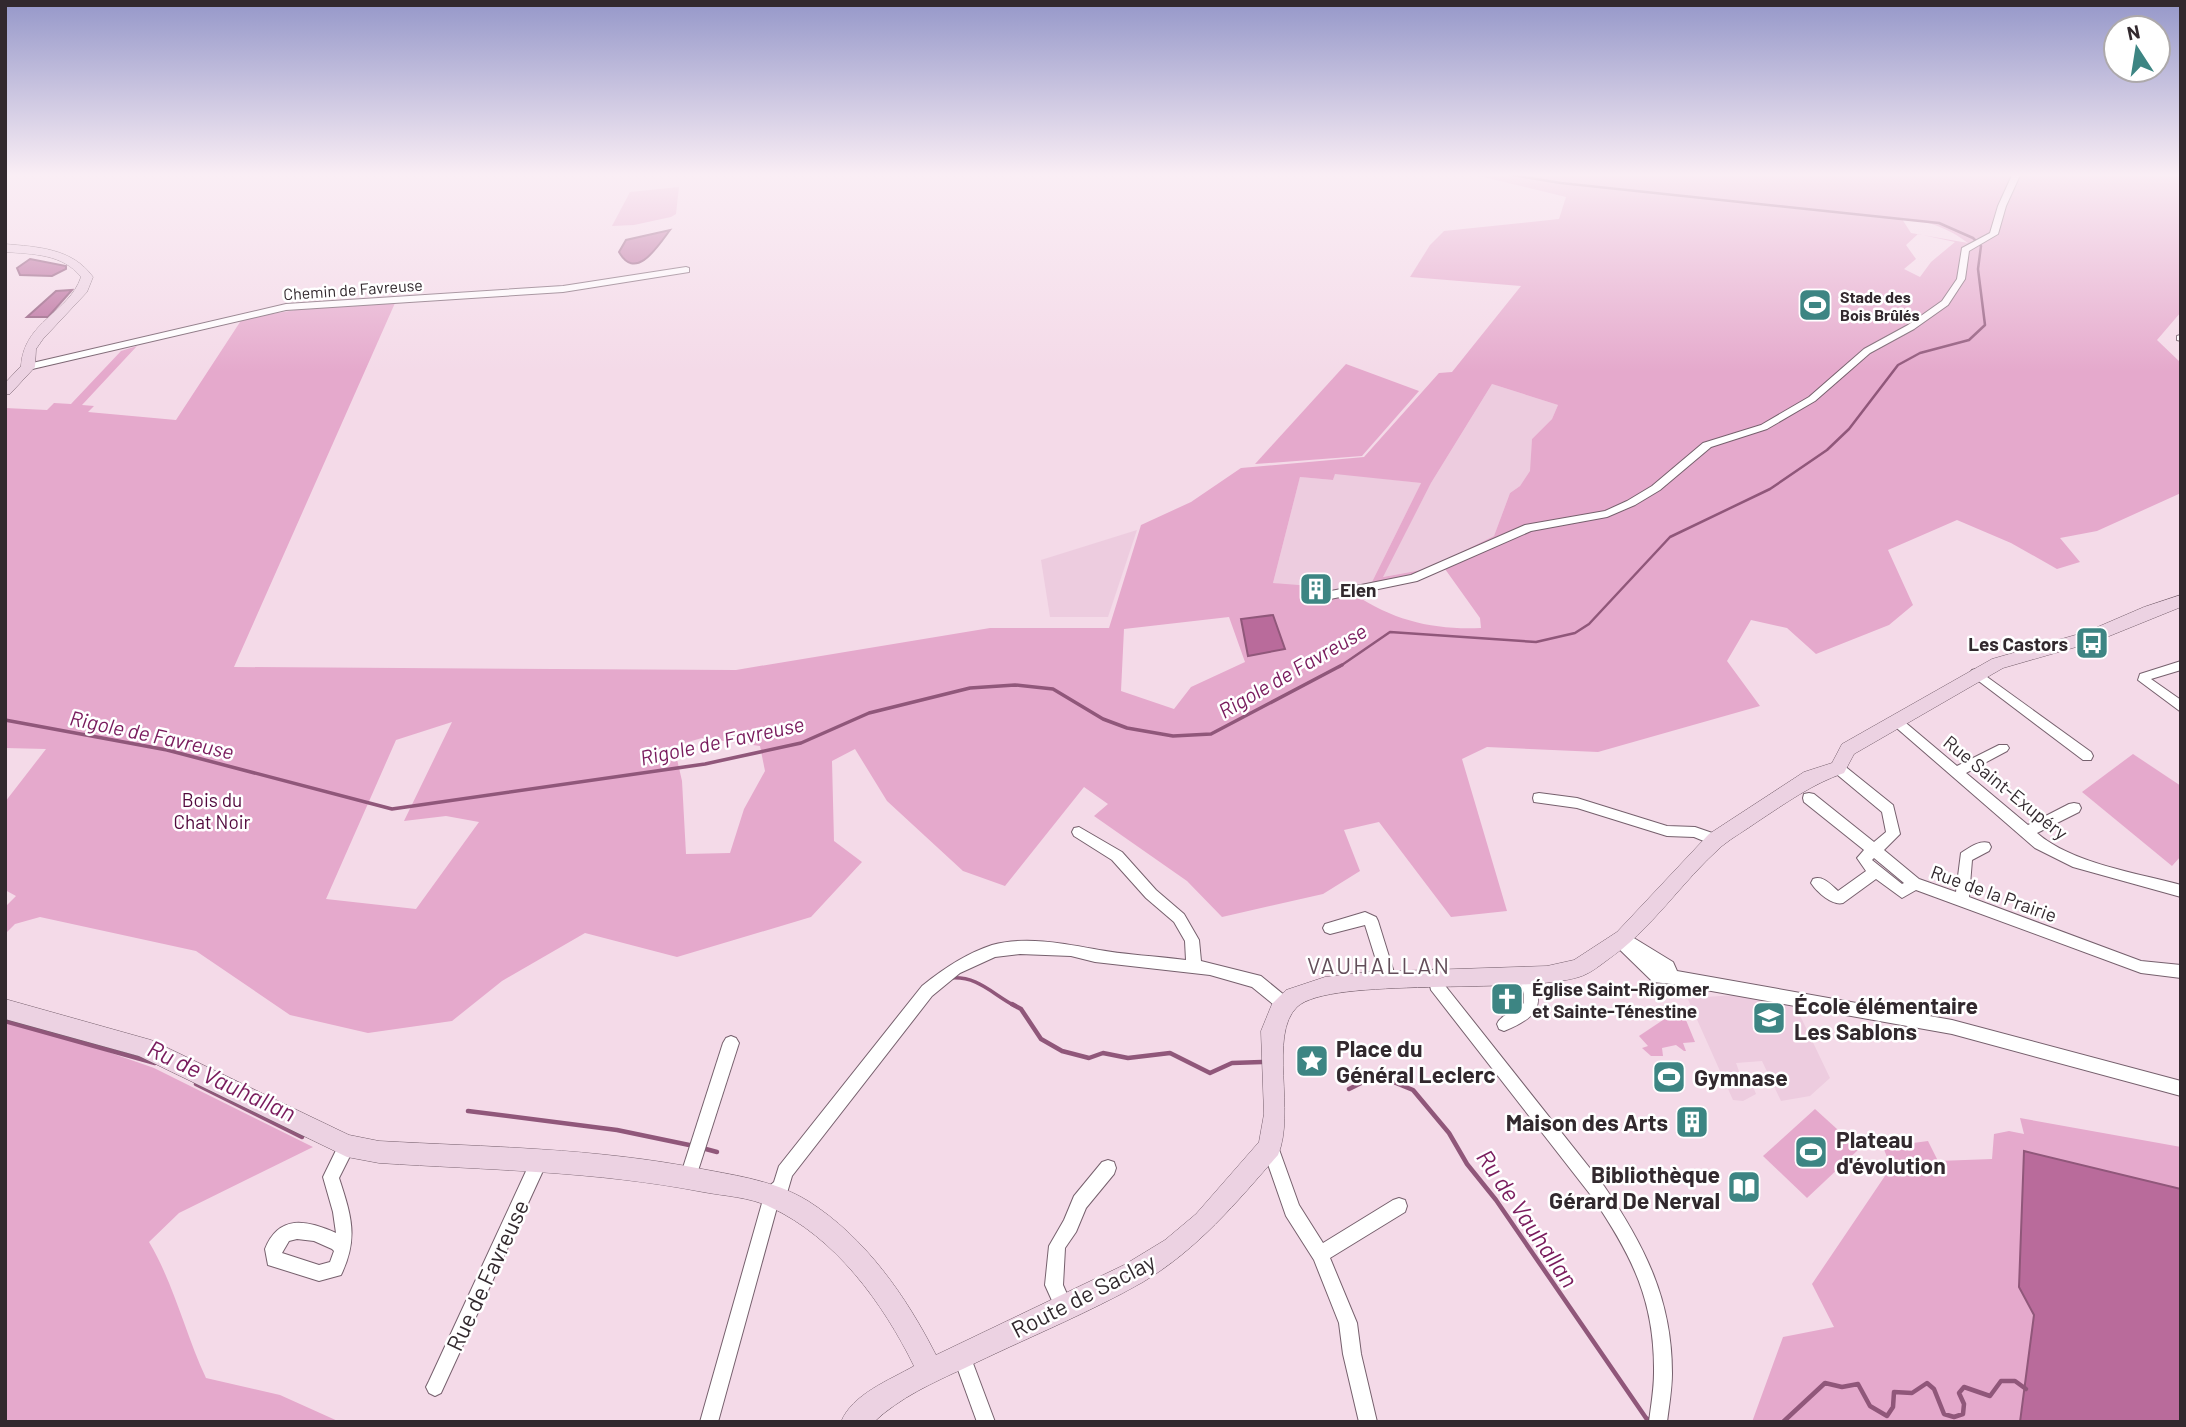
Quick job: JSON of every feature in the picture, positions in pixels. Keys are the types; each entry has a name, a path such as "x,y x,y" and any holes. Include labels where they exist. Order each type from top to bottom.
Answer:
{"main road":[{"path":"5,248 66,257 76,262 87,277 83,289 38,336 29,349 28,367 5,391"},
{"path":"1270,1147 1275,1114 1272,1031 1284,1004 1303,992 1325,986 1388,979 1547,975 1579,968 1622,940 1716,840 1810,777 1838,768 1849,749 1976,673 2013,657 2091,637 2150,611 2180,602"},
{"path":"5,1009 143,1048 346,1146 379,1152 538,1162 688,1177 772,1195 810,1217 847,1249 903,1317 930,1371"},
{"name":"Route de Saclay","path":"854,1422 875,1404 930,1371 1133,1274 1173,1248 1232,1194 1270,1147"}],"street":[{"path":"1311,599 1413,578 1529,528 1607,514 1631,503 1656,488 1707,445 1764,427 1788,414 1812,398 1867,351 1911,327 1945,303 1961,279 1965,250 1983,240"},
{"name":"Chemin de Favreuse","path":"28,367 286,307 563,289 686,270"},
{"path":"2181,665 2144,677 2144,680 2181,707"},
{"path":"1976,673 2087,756"},
{"name":"Rue Saint-Exupéry","path":"1896,721 2040,844 2073,861 2181,891"},
{"path":"1957,772 2003,748"},
{"path":"1838,768 1883,804 1890,814 1893,834 1864,858 1902,892 1914,883"},
{"name":"Rue de la Prairie","path":"1809,797 1914,883 2141,967 2181,972"},
{"path":"1539,798 1577,803 1667,831 1695,832 1716,840"},
{"path":"2027,832 2074,808"},
{"path":"1079,832 1117,856 1151,894 1179,918 1192,940 1194,968"},
{"path":"1962,901 1966,857 1984,848"},
{"path":"1818,883 1838,899 1876,871"},
{"path":"1330,928 1365,918 1371,921 1388,979"},
{"path":"1622,940 1668,967 1672,977 1952,1027 2181,1088"},
{"path":"709,1422 772,1195 781,1187 785,1172 922,998 942,977 967,961 1008,948 1039,947 1194,968 1256,981 1284,1004"},
{"path":"1504,1024 1525,1014 1532,1006 1534,1000 1525,975"},
{"path":"1435,976 1436,985 1592,1179 1629,1235 1655,1300 1662,1336 1664,1374 1659,1419"},
{"path":"688,1177 731,1043"},
{"path":"343,1248 346,1228 331,1177 346,1146"},
{"path":"1270,1147 1292,1210 1320,1254 1348,1323 1352,1354 1368,1422"},
{"name":"Rue de Favreuse","path":"435,1387 538,1162"},
{"path":"1064,1308 1054,1284 1057,1246 1080,1202 1108,1168"},
{"path":"1320,1254 1399,1206"},
{"path":"962,1356 986,1422"}],"shaded area":[{"path":"626,240 663,240 646,258 632,263 619,252"},
{"path":"30,259 66,266 66,269 52,276 20,275 17,268"},
{"path":"72,290 48,317 27,317 56,291"},
{"path":"1492,384 1558,405 1552,419 1532,439 1531,471 1520,486 1510,493 1494,536 1427,569 1382,577 1431,483"},
{"path":"1335,473 1421,483 1372,582 1327,592 1273,583 1300,477 1333,480"},
{"path":"1137,530 1108,617 1050,617 1041,560"},
{"path":"1273,615 1285,649 1248,656 1241,619"},
{"path":"1703,994 1705,997 1736,995 1796,1007 1830,1078 1810,1096 1781,1101 1762,1061 1736,1063 1744,1085 1752,1084 1756,1094 1743,1101 1733,1100 1686,995"},
{"path":"2024,1151 2181,1189 2181,1422 2020,1422 2034,1315 2019,1287"}],"green space":[{"name":"Bois du Chat Noir","path":"1435,240 1912,240 1906,245 1916,259 1904,269 1920,277 1931,262 1955,242 1944,240 1968,243 1963,240 2181,240 2181,312 2157,340 2181,363 2181,493 2097,531 2060,538 2080,562 2057,569 2011,543 1957,520 1888,550 1913,605 1889,625 1816,654 1787,628 1751,620 1727,661 1760,706 1598,752 1487,747 1462,759 1507,911 1451,917 1379,822 1344,830 1360,871 1323,894 1222,917 1187,881 1094,816 1108,804 1084,787 1005,886 963,871 887,801 855,749 832,761 834,841 862,862 811,917 677,957 585,933 502,981 452,1021 368,1033 290,1015 196,951 40,917 15,924 5,934 5,907 16,896 5,890 5,802 46,749 5,748 5,408 47,410 54,403 71,404 121,351 137,346 82,405 94,406 88,412 176,420 242,319 301,309 395,303 234,667 736,670 990,628 1109,628 1141,525 1191,502 1241,468 1364,457 1439,373 1452,372 1521,286 1410,277","holes":["1492,384 1558,405 1552,419 1532,439 1530,471 1520,486 1510,493 1494,536 1427,569 1383,577 1431,483","1335,474 1421,483 1372,582 1327,592 1324,587 1273,583 1300,477 1333,480","1445,569 1480,618 1481,628 1415,622 1384,611 1354,594","1229,617 1245,662 1191,687 1174,709 1121,691 1124,629","452,722 404,821 446,816 479,822 416,909 326,899 396,740","702,738 760,746 765,771 744,809 730,853 686,854 682,781 674,746"]},
{"path":"1346,364 1419,391 1362,456 1255,464"},
{"path":"2133,754 2181,786 2181,856 2172,866 2082,792"},
{"path":"1681,1008 1695,1042 1683,1043 1686,1051 1676,1045 1662,1048 1663,1056 1651,1056 1642,1048 1648,1046 1639,1036"},
{"path":"5,1016 154,1068 313,1147 179,1213 149,1242 158,1258 206,1378 280,1395 340,1422 5,1422"},
{"name":"Plateau d'évolution","path":"1815,1109 1859,1149 1807,1198 1763,1156"},
{"path":"2020,1118 2181,1147 2181,1422 1752,1422 1783,1337 1834,1327 1812,1284 1891,1167 1883,1147 1928,1141 1938,1161 1992,1159 1994,1134 2009,1131 2024,1134"}],"waterway":[{"name":"Rigole de Favreuse","path":"1342,665 1390,632 1536,642 1575,633 1589,624 1670,537 1770,489 1827,450 1849,429 1898,365 1920,353 1969,340 1985,325 1978,269 1981,246 1975,240"},
{"name":"Rigole de Favreuse","path":"5,720 167,750 392,809 705,764 801,743 869,713 970,688 1015,685 1053,689 1103,719 1127,728 1173,736 1211,734 1342,665"},
{"name":"Ru de Vauhallan","path":"951,978 977,983 1015,1006"},
{"name":"Ru de Vauhallan","path":"1012,1004 1021,1009 1041,1039 1062,1051 1089,1058 1103,1053 1128,1058 1170,1053 1210,1073 1232,1063 1262,1062"},
{"name":"Ru de Vauhallan","path":"5,1021 155,1063"},
{"name":"Ru de Vauhallan","path":"1349,1089 1369,1079 1391,1081 1413,1090 1449,1133 1467,1164 1496,1200 1646,1418 1653,1422"},
{"name":"Ru de Vauhallan","path":"196,1084 302,1137"},
{"name":"Ru de Vauhallan","path":"468,1111 617,1130 694,1146"},
{"name":"Ru de Vauhallan","path":"702,1148 717,1152"},
{"name":"Ru de Vauhallan","path":"1783,1422 1825,1383 1842,1387 1858,1384 1870,1406 1887,1416 1893,1407 1894,1392 1912,1393 1927,1383 1934,1389 1944,1414 1954,1417 1963,1414 1964,1404 1959,1393 1964,1387 1990,1396 2001,1381 2015,1381 2026,1389"}],"place":[{"name":"Stade des Bois Brûlés","path":"1815,305"},
{"name":"Elen","path":"1316,589"},
{"name":"Les Castors","path":"2092,643"},
{"name":"Église Saint-Rigomer et Sainte-Ténestine","path":"1507,999"},
{"name":"École élémentaire Les Sablons","path":"1769,1018"},
{"name":"Place du Général Leclerc","path":"1312,1061"},
{"name":"Gymnase","path":"1669,1077"},
{"name":"Maison des Arts","path":"1692,1122"},
{"name":"Plateau d'évolution","path":"1811,1152"},
{"name":"Bibliothèque Gérard De Nerval","path":"1744,1187"}],"district":[{"name":"VAUHALLAN","path":"1379,965"}]}
